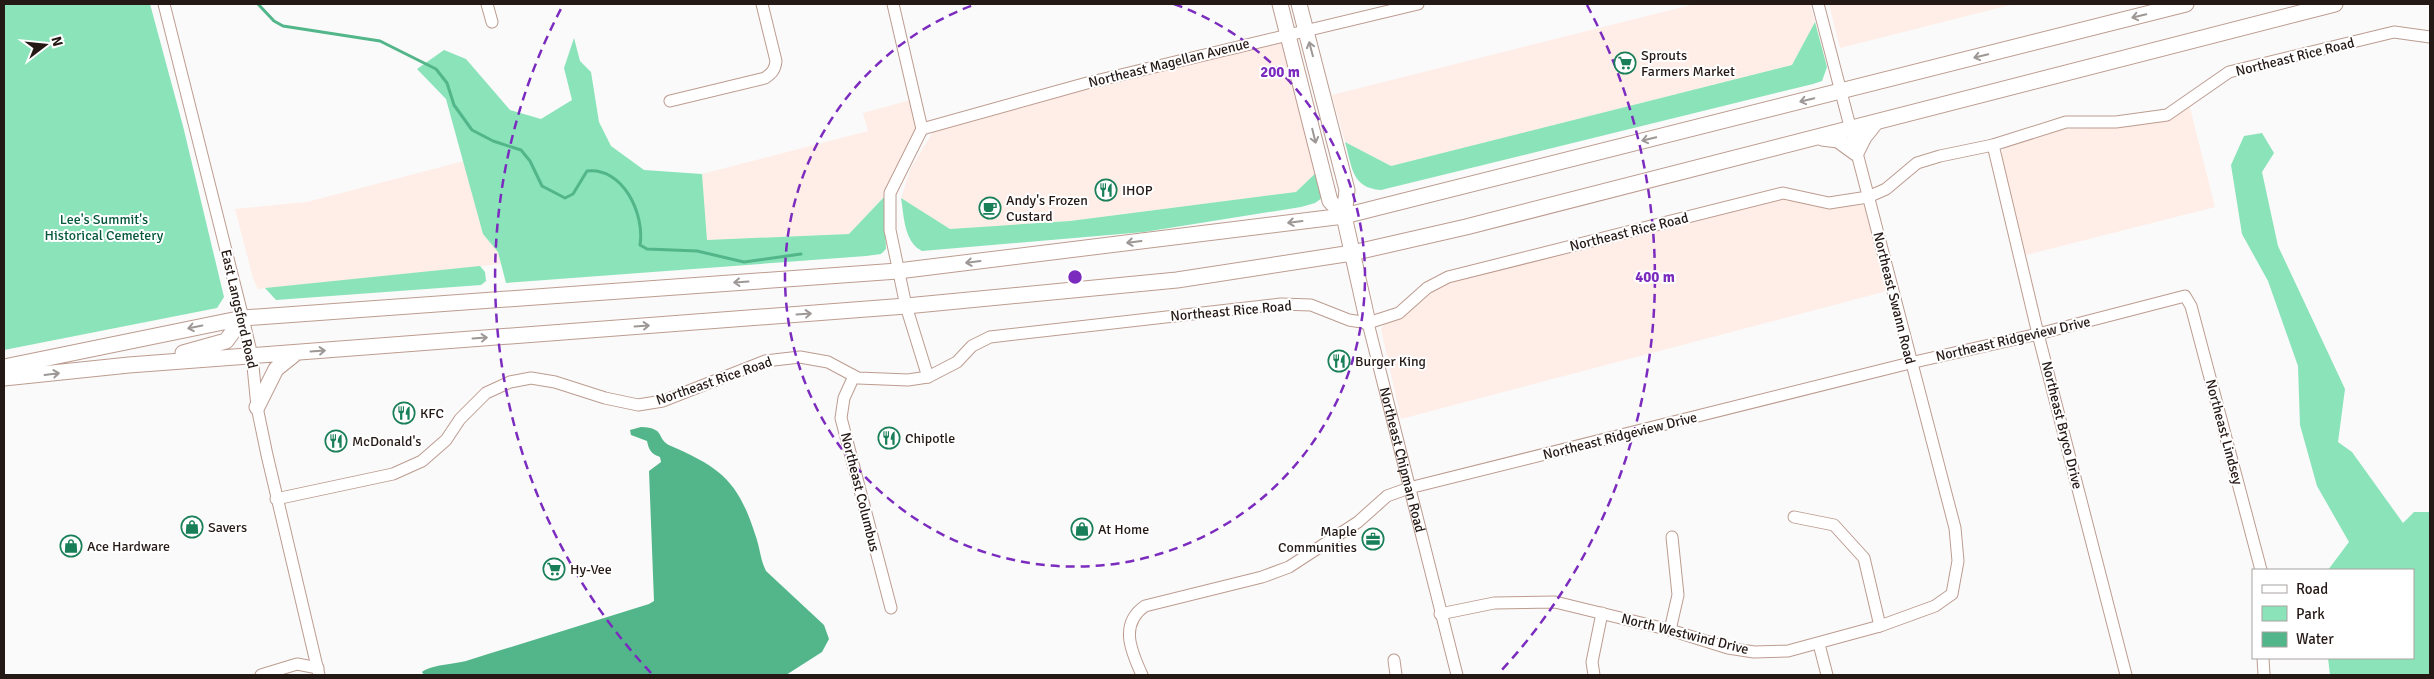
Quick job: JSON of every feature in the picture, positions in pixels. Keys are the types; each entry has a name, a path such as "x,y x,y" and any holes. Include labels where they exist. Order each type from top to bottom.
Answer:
{"main road":[{"name":"Northeast Chipman Road","path":"1280,4 1330,201 1344,216"},
{"name":"Northeast Chipman Road","path":"1299,4 1347,190 1344,216 1368,323"},
{"path":"4,366 243,318 898,271 1344,216 2186,4"},
{"path":"4,378 129,365 906,306 1176,280 1352,253 1466,227 2335,4"},
{"path":"1308,114 1326,109"},
{"path":"1816,138 1838,140 1856,153 1864,137 1876,122"},
{"path":"129,365 206,348 226,341 243,318"},
{"path":"257,408 276,369 284,360 297,352"}],"street":[{"name":"East Langsford Road","path":"164,4 252,356 257,408 316,673"},
{"path":"488,4 492,22"},
{"path":"670,101 765,78 771,74 775,69 776,61 762,4"},
{"path":"892,4 922,129 890,193 890,230 906,306 928,377"},
{"name":"Northeast Magellan Avenue","path":"922,129 1086,83 1418,4"},
{"name":"Northeast Swann Road","path":"1818,4 1910,363 1955,528 1958,561 1952,594"},
{"name":"Northeast Rice Road","path":"276,499 393,474 422,461 446,440 460,419 486,393 510,382 531,378 555,382 604,398 638,405 662,402 765,361 800,357 828,362 858,378 908,380 928,377 957,362 972,346 990,337 997,336 1281,304 1311,305 1349,320 1368,323 1400,313 1427,288 1448,277 1783,194 1829,203 1868,197 1886,189 1917,163 1993,146 2066,122 2116,122 2167,115 2229,72 2394,32 2430,37"},
{"name":"Northeast Bryco Drive","path":"1993,146 2038,334 2126,675"},
{"name":"Northeast Ridgeview Drive","path":"1140,671 1129,633 1129,622 1145,606 1262,577 1289,567 1358,522 1387,496 1409,488 1910,363 2038,334 2184,296"},
{"name":"Northeast Lindsey","path":"2184,296 2191,306 2261,569"},
{"name":"Northeast Chipman Road","path":"1368,323 1440,614 1457,675"},
{"name":"Northeast Columbus","path":"854,376 844,398 841,418 891,608"},
{"path":"1794,517 1834,525 1864,558 1880,626"},
{"path":"1670,630 1678,595 1672,537"},
{"name":"North Westwind Drive","path":"1440,614 1494,603 1555,602 1670,630 1728,648 1754,652 1788,651 1880,626 1935,606 1952,594"},
{"path":"1594,675 1592,662 1602,613"},
{"path":"1819,644 1827,675"},
{"path":"2263,659 2264,675"},
{"path":"1394,660 1396,675"},
{"path":"260,675 297,664 316,673"}],"shaded area":[{"path":"1695,4 1810,4 1815,22 1792,65 1391,166 1345,142 1332,95"},
{"path":"1829,4 2014,4 1840,48"},
{"path":"1280,39 1286,41 1321,168 1296,192 1070,221 950,229 901,198 911,168 934,130"},
{"path":"918,98 917,131 889,191 849,234 707,240 702,174 868,131 863,113"},
{"path":"2189,104 2215,207 2026,255 2001,156 2004,146 2050,131 2141,123"},
{"path":"464,161 483,234 498,252 501,264 258,289 253,278 235,209 307,202"},
{"path":"1784,198 1837,207 1864,205 1887,291 1401,419 1381,329 1385,322 1441,284"}],"green space":[{"name":"Lee's Summit's Historical Cemetery","path":"4,4 150,4 183,126 224,297 217,308 4,350"},
{"path":"1815,22 1827,67 1822,81 1813,84 1381,190 1364,185 1354,174 1345,142 1391,166 1792,65"},
{"path":"574,38 580,61 591,72 599,122 611,146 644,170 702,174 707,240 849,234 884,197 886,249 881,254 866,256 506,283 498,252 483,234 446,99 417,69 444,50 466,59 510,110 541,119 572,100 564,68"},
{"path":"2262,133 2274,153 2262,172 2278,246 2345,389 2338,442 2352,452 2403,523 2414,512 2430,512 2430,675 2330,675 2328,659 2414,659 2414,569 2329,569 2349,542 2317,486 2300,425 2298,366 2268,281 2242,234 2231,165 2244,136"},
{"path":"1321,168 1322,198 1315,203 1301,207 1144,232 922,251 916,247 908,235 901,198 950,229 1070,221 1296,192"},
{"path":"480,266 485,272 486,281 481,285 276,300 265,288"}],"water":[{"path":"641,427 654,429 666,443 715,470 734,489 749,516 766,571 824,625 829,639 822,652 786,675 424,675 422,672 431,668 466,661 654,601 649,471 661,462 660,457 651,451 647,441 631,435 630,430"}],"waterway":[{"path":"258,4 274,21 283,26 380,41 436,69 447,83 454,105 472,130 493,141 521,150 530,161 542,186 565,198 573,194 587,171 600,172 611,177 621,184 629,195 639,220 640,245 647,249 697,251 744,262 801,254"}],"place":[{"name":"Sprouts Farmers Market","path":"1625,63"},
{"name":"IHOP","path":"1106,190"},
{"name":"Andy's Frozen Custard","path":"990,208"},
{"name":"Burger King","path":"1339,361"},
{"name":"KFC","path":"404,413"},
{"name":"Chipotle","path":"889,438"},
{"name":"McDonald's","path":"336,441"},
{"name":"Savers","path":"192,527"},
{"name":"At Home","path":"1082,529"},
{"name":"Maple Communities","path":"1373,539"},
{"name":"Ace Hardware","path":"71,546"},
{"name":"Hy-Vee","path":"554,569"}]}
